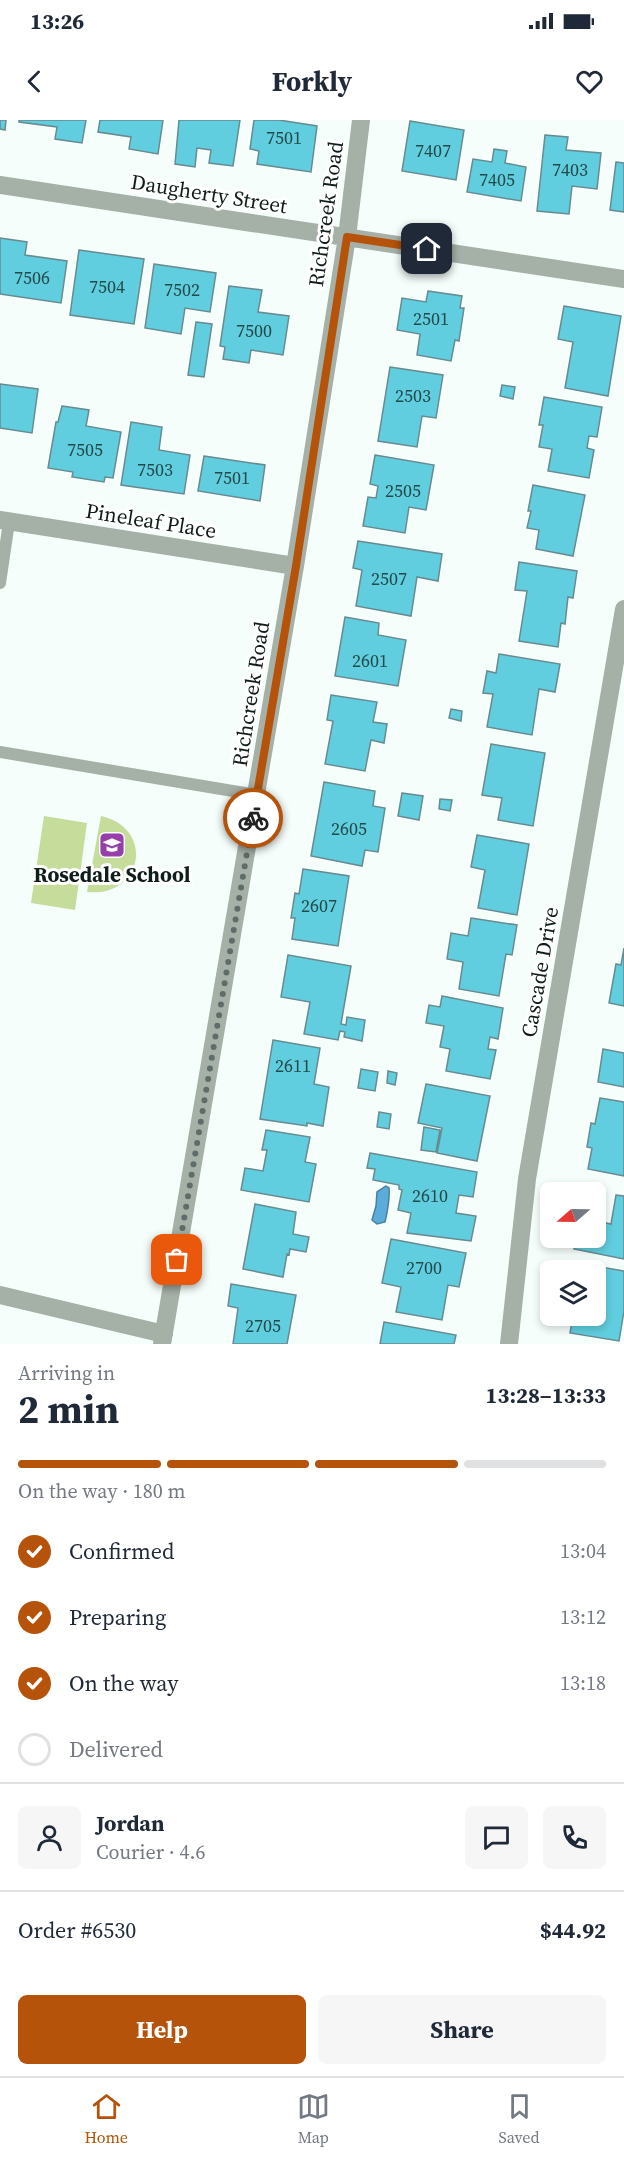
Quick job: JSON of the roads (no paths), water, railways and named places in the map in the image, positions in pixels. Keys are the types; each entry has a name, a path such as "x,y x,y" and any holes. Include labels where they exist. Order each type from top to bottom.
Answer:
{"street":[{"name":"Richcreek Road","path":"163,1339 296,566 347,237 361,120"},
{"name":"Daugherty Street","path":"0,185 624,279"},
{"name":"Pineleaf Place","path":"5,521 296,566"},
{"name":"Cascade Drive","path":"509,1344 527,1179 624,609"},
{"path":"0,1295 163,1339"}],"lane":[{"path":"0,583 5,521"},
{"path":"0,752 257,795"}],"water":[{"path":"386,1186 389,1192 385,1222 377,1224 372,1220 377,1192"}],"place":[{"name":"Rosedale School","path":"112,845"}]}
